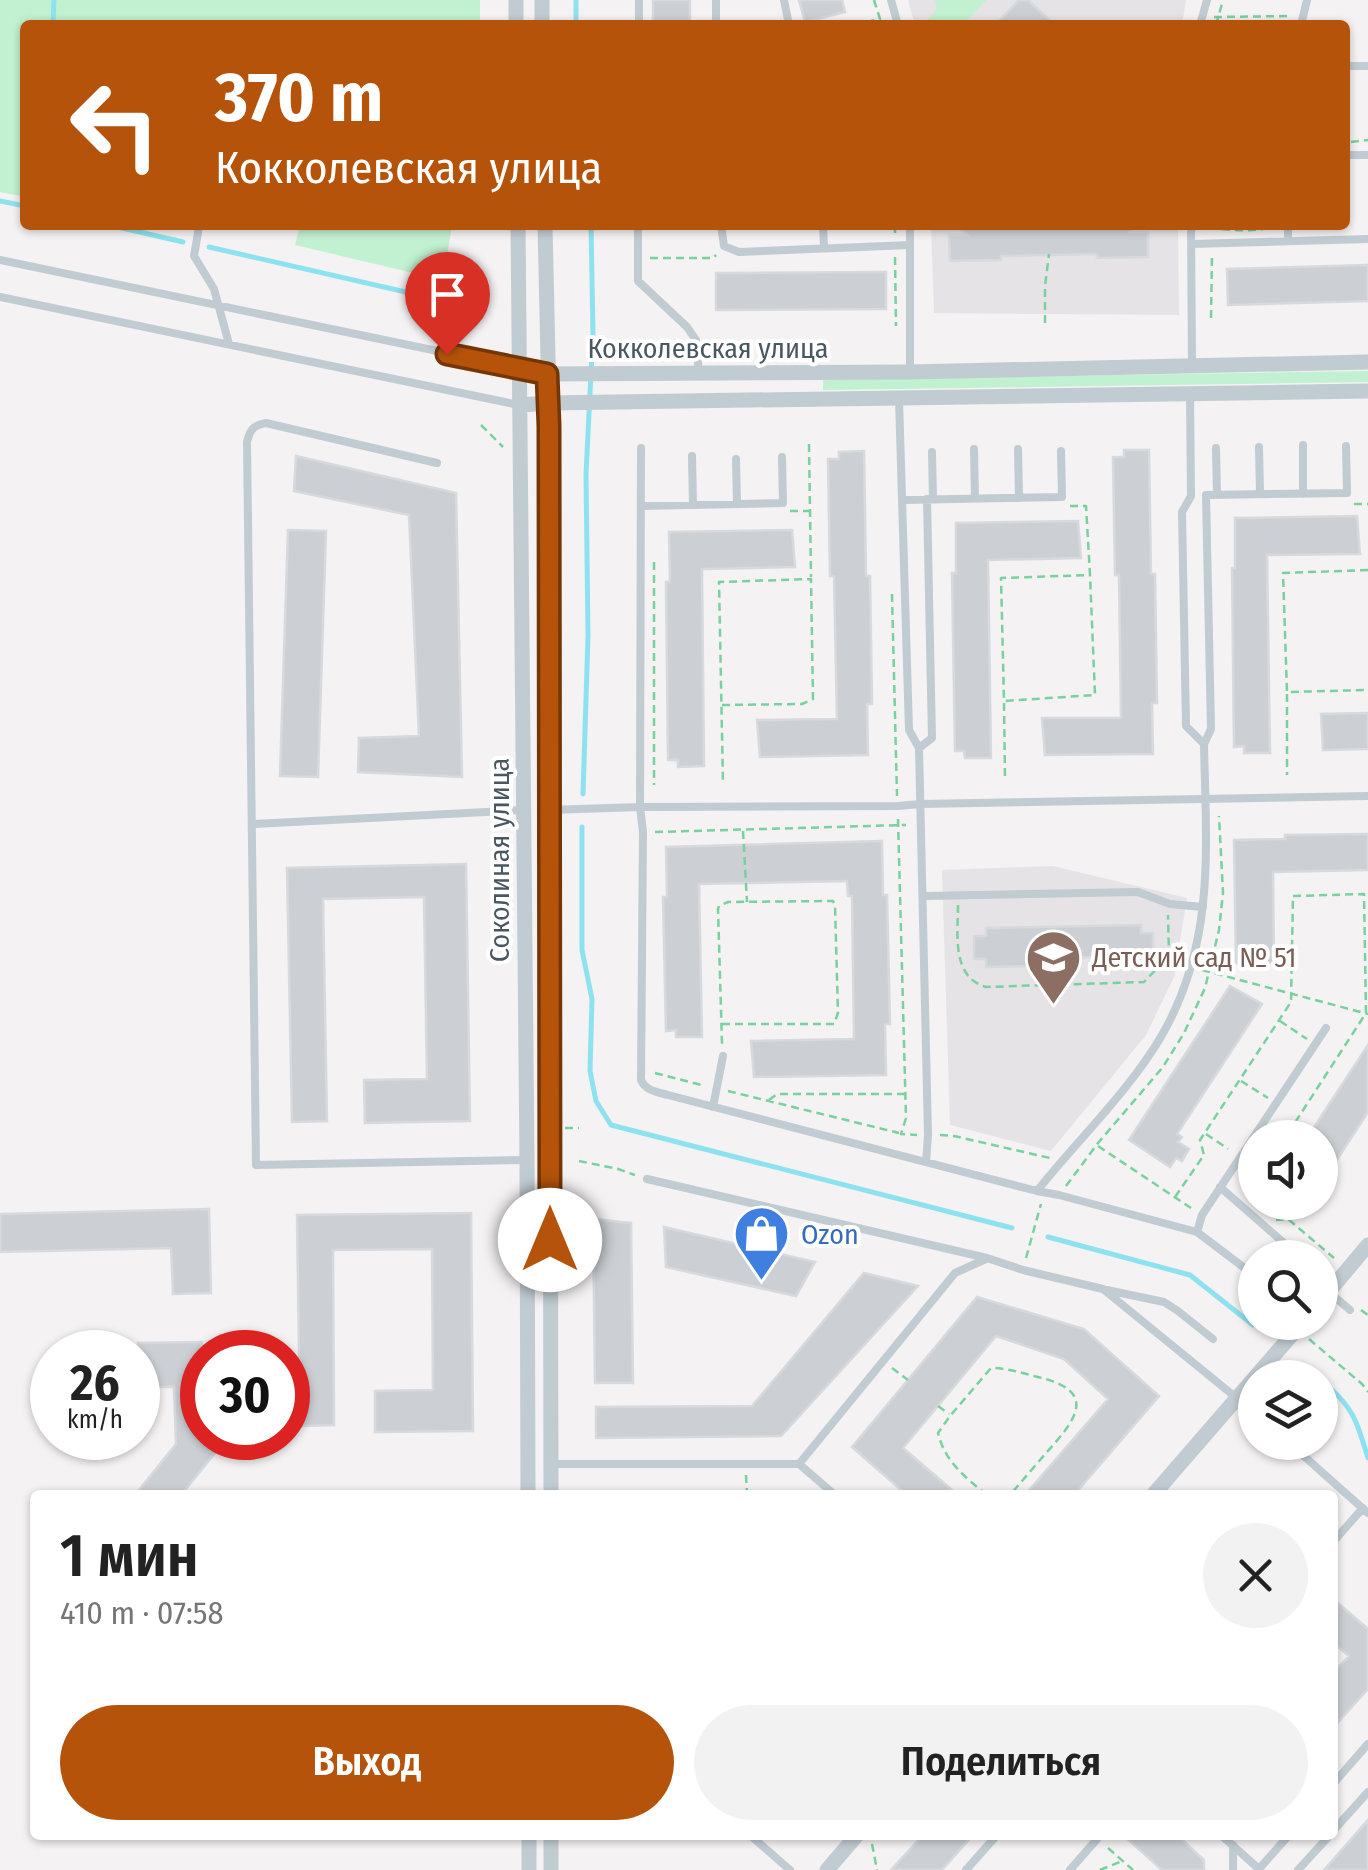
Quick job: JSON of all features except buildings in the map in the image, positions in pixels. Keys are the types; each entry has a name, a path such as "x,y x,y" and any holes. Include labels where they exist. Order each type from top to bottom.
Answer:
{"street":[{"name":"Соколиная улица","path":"518,230 528,1490"},
{"name":"Соколиная улица","path":"545,230 552,1490"},
{"name":"Кокколевская улица","path":"519,368 547,374 810,373 1368,362"},
{"path":"810,373 811,400"},
{"name":"Кокколевская улица","path":"520,405 1368,391"},
{"path":"524,810 549,810"},
{"path":"1338,1281 1368,1245"},
{"path":"1157,1490 1236,1399 1295,1340"},
{"path":"528,1464 552,1464"},
{"path":"528,1840 529,1870"},
{"path":"551,1870 552,1840"},
{"path":"827,1870 864,1840"}],"lane":[{"path":"1302,20 1307,0"},
{"path":"199,230 194,256 214,289 228,344"},
{"path":"638,230 638,281 688,327 699,352 699,373"},
{"path":"722,230 724,246 740,252 910,245"},
{"path":"823,230 824,247"},
{"path":"910,230 910,372"},
{"path":"1191,230 1192,367"},
{"path":"1288,230 1288,241"},
{"path":"1191,244 1368,239"},
{"name":"Кокколевская улица","path":"0,260 519,368"},
{"name":"Кокколевская улица","path":"0,296 520,405"},
{"path":"1190,394 1191,496 1182,512 1186,726 1204,744"},
{"path":"899,399 908,730 919,748 926,1162"},
{"path":"437,462 266,424 257,424 250,430 247,442 256,1165 527,1160"},
{"path":"1303,446 1303,494"},
{"path":"1191,496 1347,493 1346,446"},
{"path":"1259,447 1260,494"},
{"path":"641,448 641,1080 648,1090 1197,1232 1238,1263"},
{"path":"1216,448 1217,495"},
{"path":"974,449 975,498"},
{"path":"1018,449 1019,498"},
{"path":"904,500 1062,497 1062,451"},
{"path":"919,748 932,738 932,452"},
{"path":"692,456 693,505"},
{"path":"641,506 783,503 782,457"},
{"path":"736,460 737,504"},
{"path":"1040,1192 1160,1038 1185,992 1202,924 1206,866 1204,744 1211,729 1206,496"},
{"path":"549,810 1368,796"},
{"path":"253,824 524,810"},
{"path":"924,896 1138,892 1170,904 1203,908"},
{"path":"1265,1120 1326,1028"},
{"path":"713,1107 723,1056"},
{"path":"1197,1232 1202,1215 1238,1160"},
{"path":"647,1179 1164,1302 1213,1340"},
{"path":"1220,1187 1281,1240"},
{"path":"799,1464 956,1273 987,1258"},
{"path":"1103,1289 1236,1399"},
{"path":"1338,1304 1350,1310"},
{"path":"1308,1460 1365,1511 1338,1537"},
{"path":"552,1464 799,1464 829,1490"},
{"path":"1338,1778 1368,1744"},
{"path":"1338,1825 1368,1792"},
{"path":"756,1840 790,1870"},
{"path":"966,1870 992,1840"},
{"path":"1070,1870 1094,1840"},
{"path":"1226,1840 1259,1870 1285,1840"},
{"path":"1298,1870 1325,1840"},
{"path":"1233,1846 1233,1870"}],"path":[{"path":"873,20 880,18 874,0"},
{"path":"1217,20 1223,0"},
{"path":"1204,20 1218,16 1302,20"},
{"path":"895,230 896,326"},
{"path":"1211,318 1212,244"},
{"path":"638,258 713,258 724,246"},
{"path":"1045,323 1049,254"},
{"path":"482,424 504,448"},
{"path":"722,705 802,704 813,698 809,444"},
{"path":"1350,504 1368,504"},
{"path":"1004,701 1096,695 1086,506 1068,506"},
{"path":"791,511 810,511"},
{"path":"654,555 654,785"},
{"path":"1287,775 1283,573 1368,570"},
{"path":"1005,780 1002,578 1090,574"},
{"path":"723,784 719,582 811,579"},
{"path":"892,583 898,806"},
{"path":"1287,692 1368,690"},
{"path":"643,832 920,824"},
{"path":"743,830 747,902"},
{"path":"1174,1197 1204,1155 1200,1140 1204,1133 1291,1002 1293,896 1364,894 1367,1014 1297,1120"},
{"path":"958,895 958,961 974,982 986,987 1144,982 1170,956 1170,904"},
{"path":"722,1024 834,1024 837,1020 833,901 720,905 718,909 723,1056"},
{"path":"1191,967 1367,1014"},
{"path":"1279,1021 1315,1045"},
{"path":"641,1069 901,1134"},
{"path":"1239,1080 1276,1104"},
{"path":"768,1102 777,1094 905,1094"},
{"path":"562,1128 579,1128"},
{"path":"1204,1133 1238,1156"},
{"path":"1096,1145 1202,1215"},
{"path":"579,1161 647,1179"},
{"path":"1023,1270 1040,1192"},
{"path":"1289,1220 1313,1240"},
{"path":"1316,1340 1368,1392"},
{"path":"884,1360 908,1380"},
{"path":"981,1490 954,1468 938,1434 991,1368 1060,1383 1075,1397 1077,1408 1070,1425 1014,1490"},
{"path":"938,1406 950,1416"},
{"path":"746,1464 747,1490"},
{"path":"865,1840 877,1870"},
{"path":"1101,1840 1134,1870"},
{"path":"1100,1870 1123,1861"}],"shaded area":[{"path":"908,0 1186,0 1183,20 914,20"},
{"path":"931,230 1178,230 1179,315 934,313"},
{"name":"Детский сад № 51","path":"1053,866 1187,898 1174,977 1146,1035 1051,1151 950,1125 942,870"}],"green space":[{"path":"0,0 480,0 480,20 20,20 20,196 0,192"},
{"path":"935,0 986,0 968,20 928,20 937,9"},
{"path":"299,230 451,230 443,280 295,245"},
{"path":"1368,371 1368,382 823,390 823,380"}],"waterway":[{"path":"53,20 54,0"},
{"path":"576,0 576,20"},
{"path":"0,201 20,205"},
{"path":"131,230 183,242"},
{"path":"583,794 588,636 586,474 593,333 591,230"},
{"path":"209,247 445,301"},
{"path":"582,827 582,950 592,999 590,1071 596,1101 611,1125 1012,1228"},
{"path":"1048,1237 1190,1275 1238,1313"},
{"path":"1338,1395 1351,1412 1368,1458"}],"place":[{"name":"Детский сад № 51","path":"1053,1006"},
{"name":"Ozon","path":"762,1283"}],"route":[{"path":"447,354 547,374 550,1240"}]}
